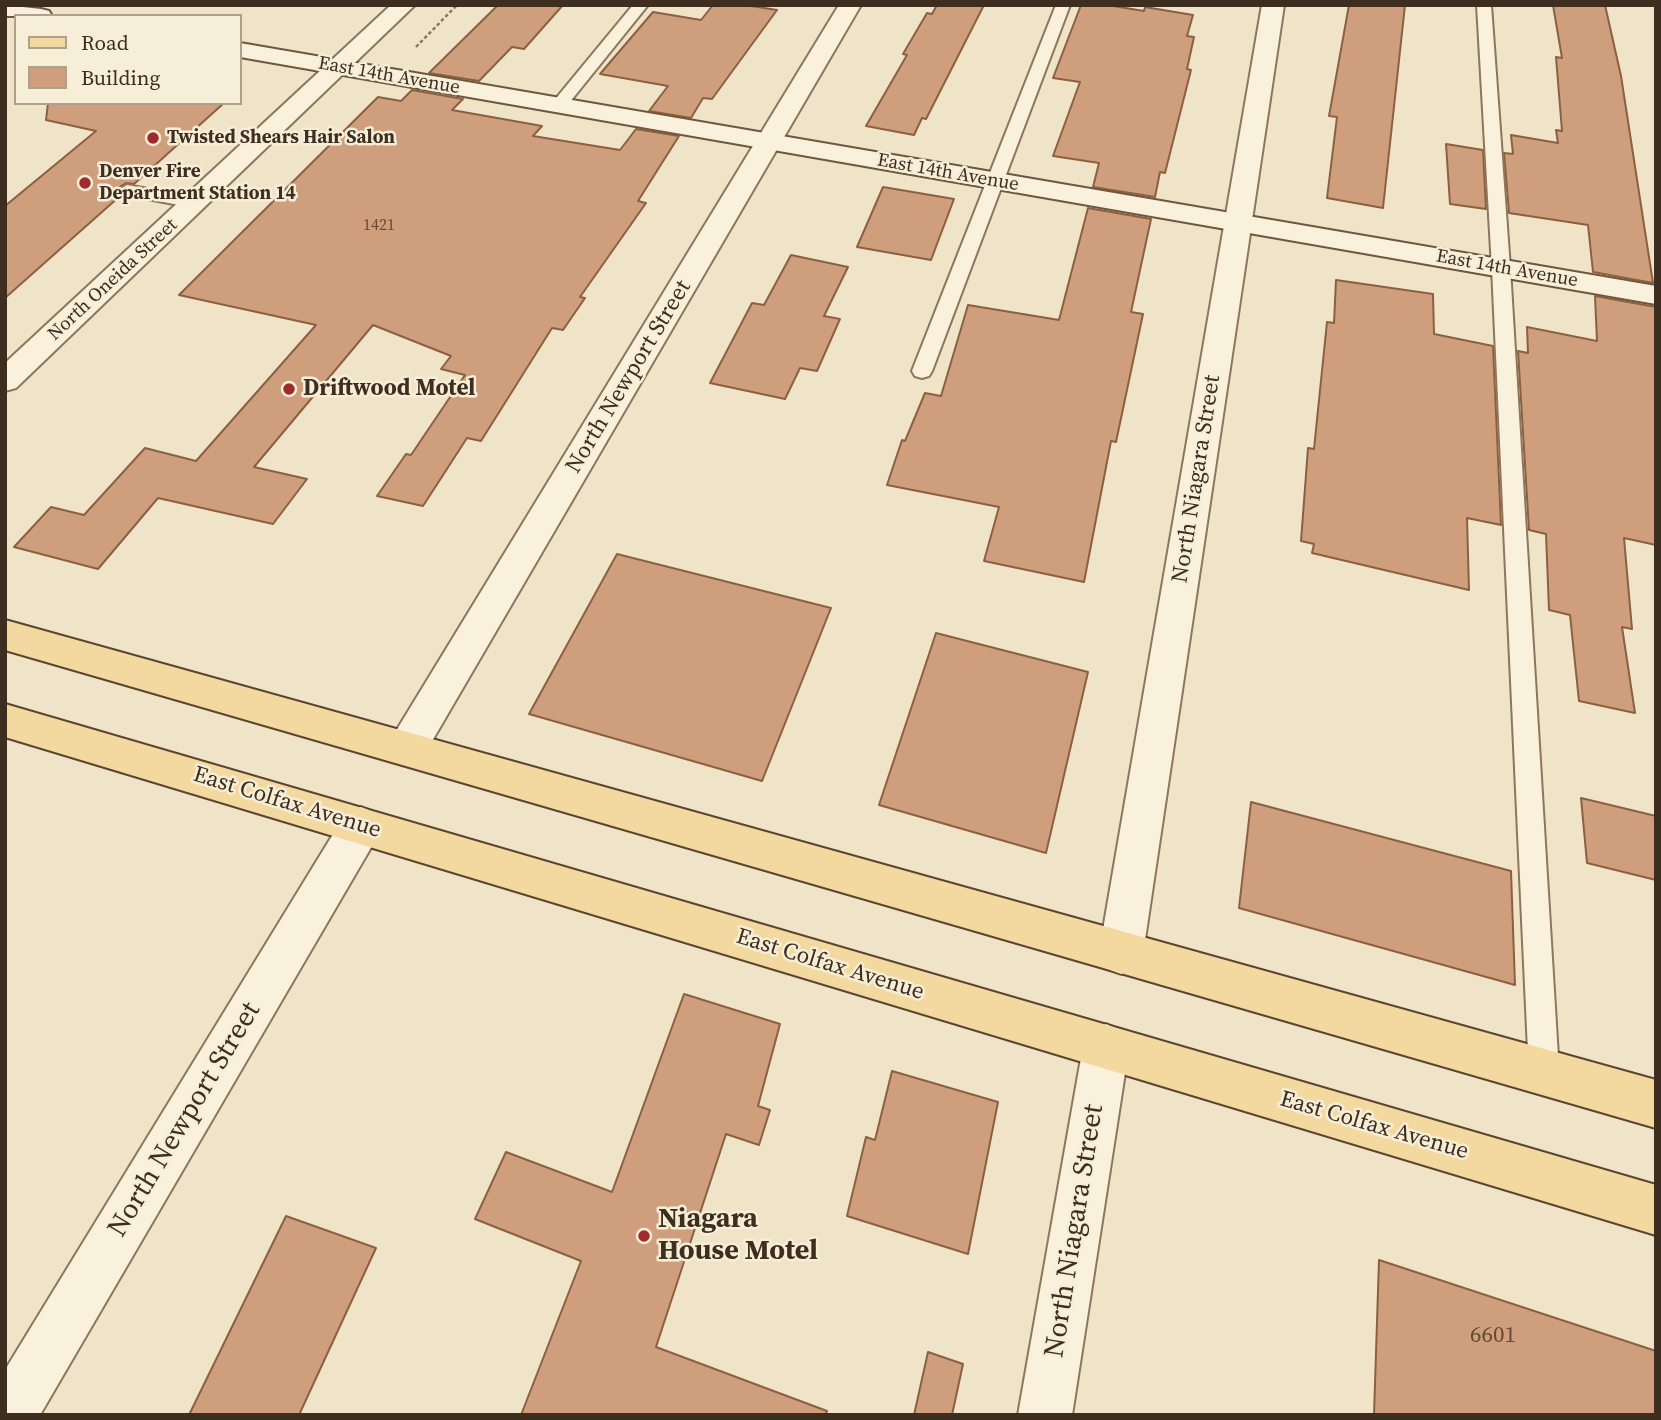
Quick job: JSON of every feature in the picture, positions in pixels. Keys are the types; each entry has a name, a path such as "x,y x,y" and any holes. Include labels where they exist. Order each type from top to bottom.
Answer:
{"main road":[{"path":"5,635 1656,1104"},
{"name":"East Colfax Avenue","path":"5,720 1656,1210"}],"street":[{"name":"North Oneida Street","path":"5,381 404,5"},
{"name":"North Newport Street","path":"407,748 850,5"},
{"name":"North Niagara Street","path":"1121,953 1273,5"},
{"path":"5,9 31,14"},
{"name":"East 14th Avenue","path":"242,50 1656,295"},
{"name":"North Newport Street","path":"9,1415 361,826"},
{"name":"North Niagara Street","path":"1045,1415 1106,1047"}],"lane":[{"path":"559,105 641,5"},
{"path":"922,371 1063,5"},
{"path":"1484,5 1501,268 1544,1073"},
{"path":"127,190 195,203"}],"path":[{"path":"415,48 457,5"}],"building":[{"path":"498,5 563,5 524,49 512,47 479,81 429,73"},
{"path":"713,5 745,5 777,10 712,99 703,98 691,118 649,111 668,86 600,74 653,12 701,20"},
{"path":"937,5 984,5 926,119 922,118 914,135 866,126 907,55 903,54 927,13 932,14"},
{"path":"1081,5 1107,5 1144,11 1145,7 1193,15 1187,36 1194,37 1187,69 1191,70 1165,173 1160,172 1155,197 1093,187 1099,163 1053,156 1080,82 1053,78"},
{"path":"1349,5 1405,5 1383,208 1327,198 1337,117 1329,116"},
{"path":"1553,5 1605,5 1621,76 1653,283 1593,272 1588,225 1509,213 1504,153 1513,154 1511,135 1558,143 1556,130 1562,131 1556,57 1562,58"},
{"path":"412,90 463,99 452,110 542,126 533,136 620,150 636,129 679,136 638,201 646,203 580,297 585,298 563,330 552,328 481,441 467,438 423,506 377,496 406,454 411,455 465,375 441,369 451,356 373,325 254,467 307,479 273,524 158,498 98,569 14,547 51,507 84,515 145,448 196,461 316,325 179,295 378,97 401,101"},
{"path":"48,105 222,105 134,184 126,183 118,188 120,196 5,298 5,206 96,131 46,120"},
{"path":"1446,144 1483,150 1486,209 1450,204"},
{"path":"883,187 954,199 931,260 857,247"},
{"path":"1088,208 1151,219 1131,312 1143,314 1116,442 1111,441 1084,582 984,561 999,507 887,485 902,440 905,441 925,393 941,396 968,305 1059,320"},
{"path":"791,255 848,267 824,316 840,319 817,371 800,368 785,399 710,383 752,303 764,305"},
{"path":"1336,280 1433,294 1434,334 1493,346 1501,525 1467,518 1469,590 1312,553 1314,544 1301,541 1308,448 1314,449 1327,322 1334,323"},
{"path":"1595,296 1656,307 1656,545 1624,538 1632,629 1622,627 1635,713 1579,701 1570,615 1549,610 1546,534 1529,530 1518,351 1528,353 1527,327 1597,341"},
{"path":"617,554 831,608 762,781 529,714"},
{"path":"936,633 1088,672 1046,853 879,805"},
{"path":"1581,798 1656,816 1656,880 1587,863"},
{"path":"1251,802 1511,871 1515,985 1239,908"},
{"name":"Niagara House Motel","path":"684,994 780,1024 758,1106 770,1110 759,1145 726,1134 656,1347 827,1411 826,1415 521,1415 581,1261 475,1219 506,1152 612,1192"},
{"path":"892,1071 998,1102 968,1254 847,1216 866,1137 875,1140"},
{"path":"286,1216 376,1248 299,1415 189,1415"},
{"path":"1379,1260 1656,1351 1656,1415 1374,1415"},
{"path":"928,1352 963,1364 952,1415 914,1415"}],"place":[{"name":"Twisted Shears Hair Salon","path":"153,138"},
{"name":"Denver Fire Department Station 14","path":"85,183"},
{"name":"Driftwood Motel","path":"289,389"},
{"name":"Niagara House Motel","path":"644,1236"}]}
